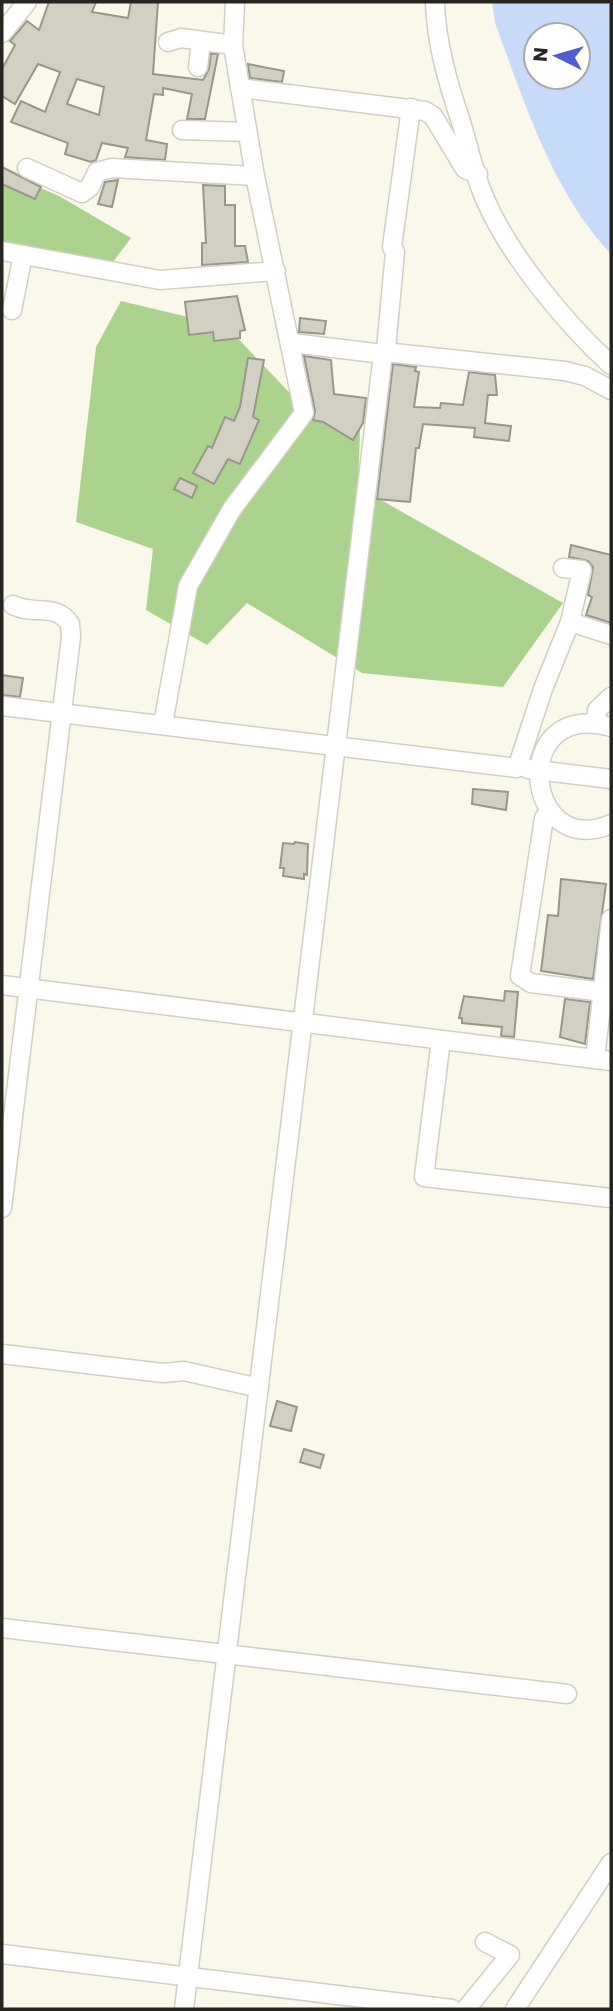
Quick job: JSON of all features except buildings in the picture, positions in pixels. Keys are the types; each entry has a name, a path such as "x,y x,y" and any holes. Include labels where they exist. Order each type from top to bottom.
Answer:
{"street":[{"path":"2,33 27,2"},
{"path":"163,724 188,586 232,509 304,413 292,343 247,132 233,45 235,2"},
{"path":"435,2 435,22 448,80 485,199 522,262 567,320 611,365"},
{"path":"168,42 181,38 233,45"},
{"path":"198,67 201,41"},
{"path":"240,88 411,108 433,116 465,169 478,174"},
{"path":"184,2009 384,353 395,252 392,247 396,241 411,108"},
{"path":"182,130 247,132"},
{"path":"27,168 82,193 90,187 97,172 112,167 255,176"},
{"path":"2,251 160,281 276,271"},
{"path":"12,310 23,254"},
{"path":"292,343 565,371 585,376 611,390"},
{"path":"517,768 543,689 570,622 582,570 563,568"},
{"path":"2,1208 62,713 70,624 54,610 19,608 13,605"},
{"path":"570,622 611,635"},
{"path":"611,698 597,710 604,725 575,725 556,734 543,751 537,771 540,792 550,811 577,827 592,829 611,824"},
{"path":"2,706 611,779"},
{"path":"550,811 544,818 520,976 530,983 607,992"},
{"path":"2,985 603,1060 611,919"},
{"path":"441,1040 424,1177 611,1198"},
{"path":"2,1354 163,1373 184,1371 259,1388"},
{"path":"2,1628 567,1694"},
{"path":"515,2009 611,1863"},
{"path":"466,2009 510,1955 485,1942"},
{"path":"2,1954 452,2009"}],"green space":[{"path":"2,167 6,173 59,196 131,238 107,270 2,243"},
{"path":"121,301 226,326 307,411 361,402 358,487 563,603 503,687 362,673 247,603 207,645 146,610 153,549 76,522 96,347"}],"water":[{"path":"492,2 611,2 611,254 572,203 529,114 495,23"}]}
